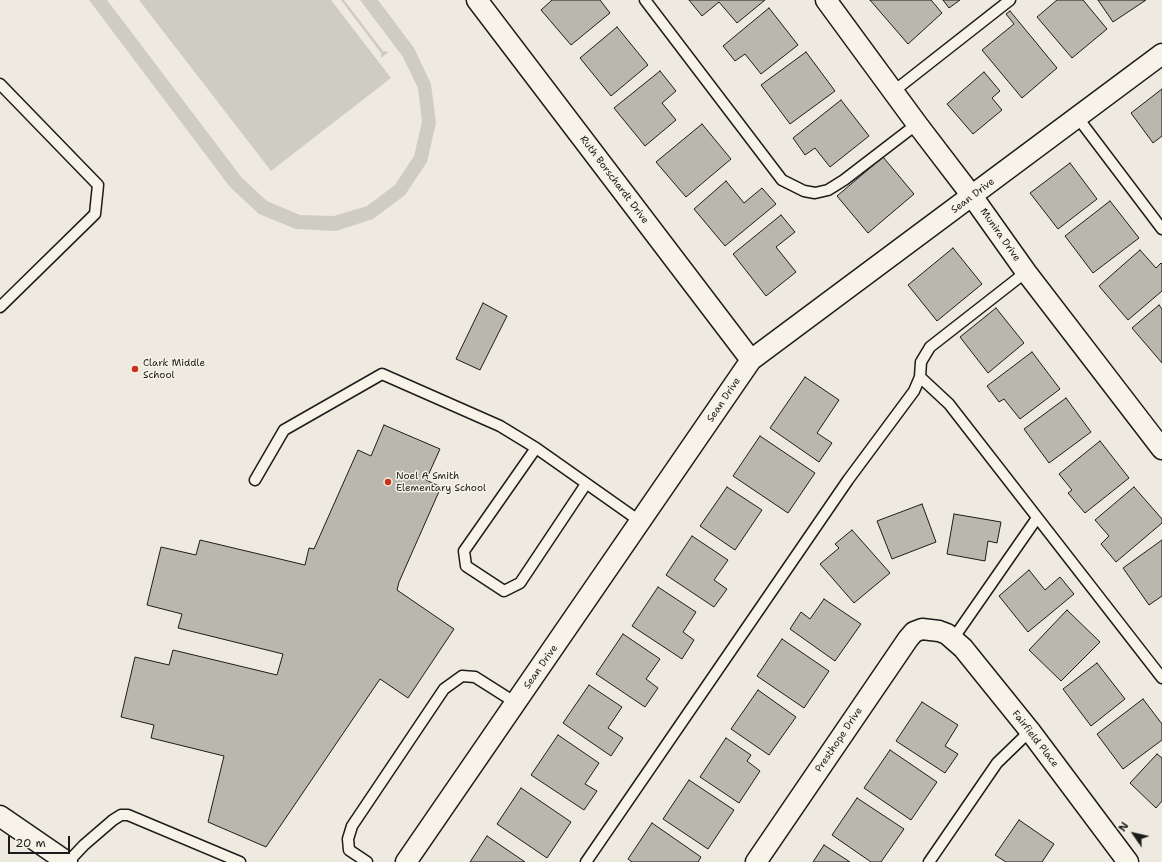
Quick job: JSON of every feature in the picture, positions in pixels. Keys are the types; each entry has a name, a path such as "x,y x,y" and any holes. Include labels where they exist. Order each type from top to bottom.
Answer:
{"street":[{"name":"Ruth Borschardt Drive","path":"477,0 751,360"},
{"name":"Munira Drive","path":"826,0 972,196 1026,272 1162,449"},
{"name":"Sean Drive","path":"406,862 751,360 1162,54"},
{"name":"Fairfield Place","path":"930,630 948,634 963,648 1030,731 1119,859"},
{"name":"Presthope Drive","path":"756,862 908,639 914,632 930,630"},
{"path":"0,816 68,862"}],"lane":[{"path":"645,0 782,180 804,191 815,193 828,190 844,180 917,124"},
{"path":"894,91 1010,0"},
{"path":"0,84 98,185 95,214 0,307"},
{"path":"1078,118 1162,230"},
{"path":"586,862 848,480 914,391 920,377 921,362 930,348 1026,272"},
{"path":"255,480 284,430 382,374 500,426 536,448 641,522"},
{"path":"920,377 949,404 1162,678"},
{"path":"536,448 464,551 466,566 504,591 520,583 586,484"},
{"path":"953,639 1038,518"},
{"path":"367,862 349,850 348,839 352,826 444,688 462,676 475,677 516,703"},
{"path":"928,862 997,762 1030,731"},
{"path":"68,862 84,845 113,820 121,816 128,815 240,862"}],"shaded area":[{"path":"89,0 107,0 242,178 267,201 300,215 334,216 367,206 395,185 414,156 422,122 418,88 403,57 360,0 378,0 414,48 431,84 436,123 427,162 405,195 373,219 336,231 296,229 259,214 230,187"},
{"path":"139,0 331,0 391,78 271,171"},
{"path":"341,0 344,0 383,51 389,52 381,58 381,53"}],"building":[{"path":"552,0 600,0 610,13 571,45 541,10"},
{"path":"689,0 765,0 737,23 719,2 702,16"},
{"path":"870,0 931,0 942,13 908,44"},
{"path":"943,0 960,0 949,8"},
{"path":"1057,0 1083,0 1107,29 1072,58 1037,17"},
{"path":"1098,0 1146,0 1113,22"},
{"path":"769,8 798,45 761,74 745,54 735,61 723,46"},
{"path":"1010,11 1057,68 1022,98 982,50 1014,24 1006,14"},
{"path":"617,27 648,65 611,96 580,58"},
{"path":"806,52 835,91 790,124 761,85"},
{"path":"660,71 676,91 662,103 676,120 645,146 614,108"},
{"path":"984,72 1000,91 992,98 1002,110 973,134 947,104"},
{"path":"1162,89 1162,136 1153,143 1131,113"},
{"path":"841,100 869,136 830,167 815,148 805,155 793,138"},
{"path":"702,124 731,159 686,197 656,162"},
{"path":"883,157 914,194 868,233 837,196"},
{"path":"1070,163 1097,199 1058,229 1030,193"},
{"path":"726,181 744,203 762,188 776,204 725,246 694,209"},
{"path":"1110,201 1139,238 1093,273 1065,236"},
{"path":"781,215 795,232 776,247 796,272 766,296 733,254"},
{"path":"953,248 982,284 937,321 908,285"},
{"path":"1140,250 1156,268 1161,263 1162,264 1162,291 1128,320 1099,286"},
{"path":"483,303 507,316 480,370 456,359"},
{"path":"1159,305 1162,309 1162,363 1132,328"},
{"path":"996,308 1024,343 988,373 960,337"},
{"path":"1032,352 1060,389 1020,419 1004,399 999,402 987,386"},
{"path":"805,377 839,400 817,433 832,443 819,462 770,428"},
{"path":"1066,398 1091,432 1049,463 1024,429"},
{"path":"384,425 440,449 426,480 441,487 399,582 397,590 454,629 408,698 380,679 266,847 208,822 224,756 151,738 154,725 121,717 135,657 169,665 173,650 277,675 283,654 178,628 182,614 147,605 161,547 196,555 200,540 305,565 309,548 314,549 358,450 371,456"},
{"path":"760,436 815,473 788,513 733,476"},
{"path":"1100,441 1129,478 1085,513 1068,493 1072,490 1059,474"},
{"path":"727,487 762,510 735,550 700,526"},
{"path":"1134,487 1162,519 1162,523 1116,562 1101,544 1109,536 1095,520"},
{"path":"922,504 936,542 892,559 877,521"},
{"path":"954,514 1001,522 997,543 988,541 985,561 947,554"},
{"path":"852,530 890,573 854,603 820,564 839,548 835,544"},
{"path":"692,536 728,560 714,580 727,589 714,607 666,575"},
{"path":"1162,540 1162,596 1149,605 1123,568"},
{"path":"1029,570 1045,590 1060,577 1074,594 1028,632 999,596"},
{"path":"658,587 696,612 683,632 694,640 682,659 632,626"},
{"path":"824,599 861,624 835,661 790,629 801,612 810,619"},
{"path":"1067,610 1100,642 1061,681 1029,650"},
{"path":"623,634 660,659 646,679 658,688 645,707 596,674"},
{"path":"782,639 829,671 804,708 757,676"},
{"path":"1097,663 1125,699 1091,726 1063,689"},
{"path":"589,685 622,707 608,728 623,738 611,756 563,723"},
{"path":"758,690 796,717 769,755 731,729"},
{"path":"1143,699 1162,724 1162,740 1123,769 1097,734"},
{"path":"922,702 958,725 945,746 958,754 945,773 896,741"},
{"path":"558,735 599,763 585,784 597,791 584,810 531,775"},
{"path":"726,738 751,755 747,761 760,771 739,803 700,777"},
{"path":"890,750 937,782 911,820 864,788"},
{"path":"1157,754 1162,758 1162,801 1156,808 1130,783"},
{"path":"689,780 734,810 708,849 663,819"},
{"path":"521,788 571,822 547,858 497,824"},
{"path":"857,798 904,829 881,862 871,862 832,835"},
{"path":"1019,820 1054,844 1042,862 1006,862 995,855"},
{"path":"652,823 701,857 698,862 632,862 628,859"},
{"path":"487,836 525,862 470,862"},
{"path":"824,845 850,862 813,862"}],"place":[{"name":"Clark Middle School","path":"135,369"},
{"name":"Noel A Smith Elementary School","path":"388,482"}]}
